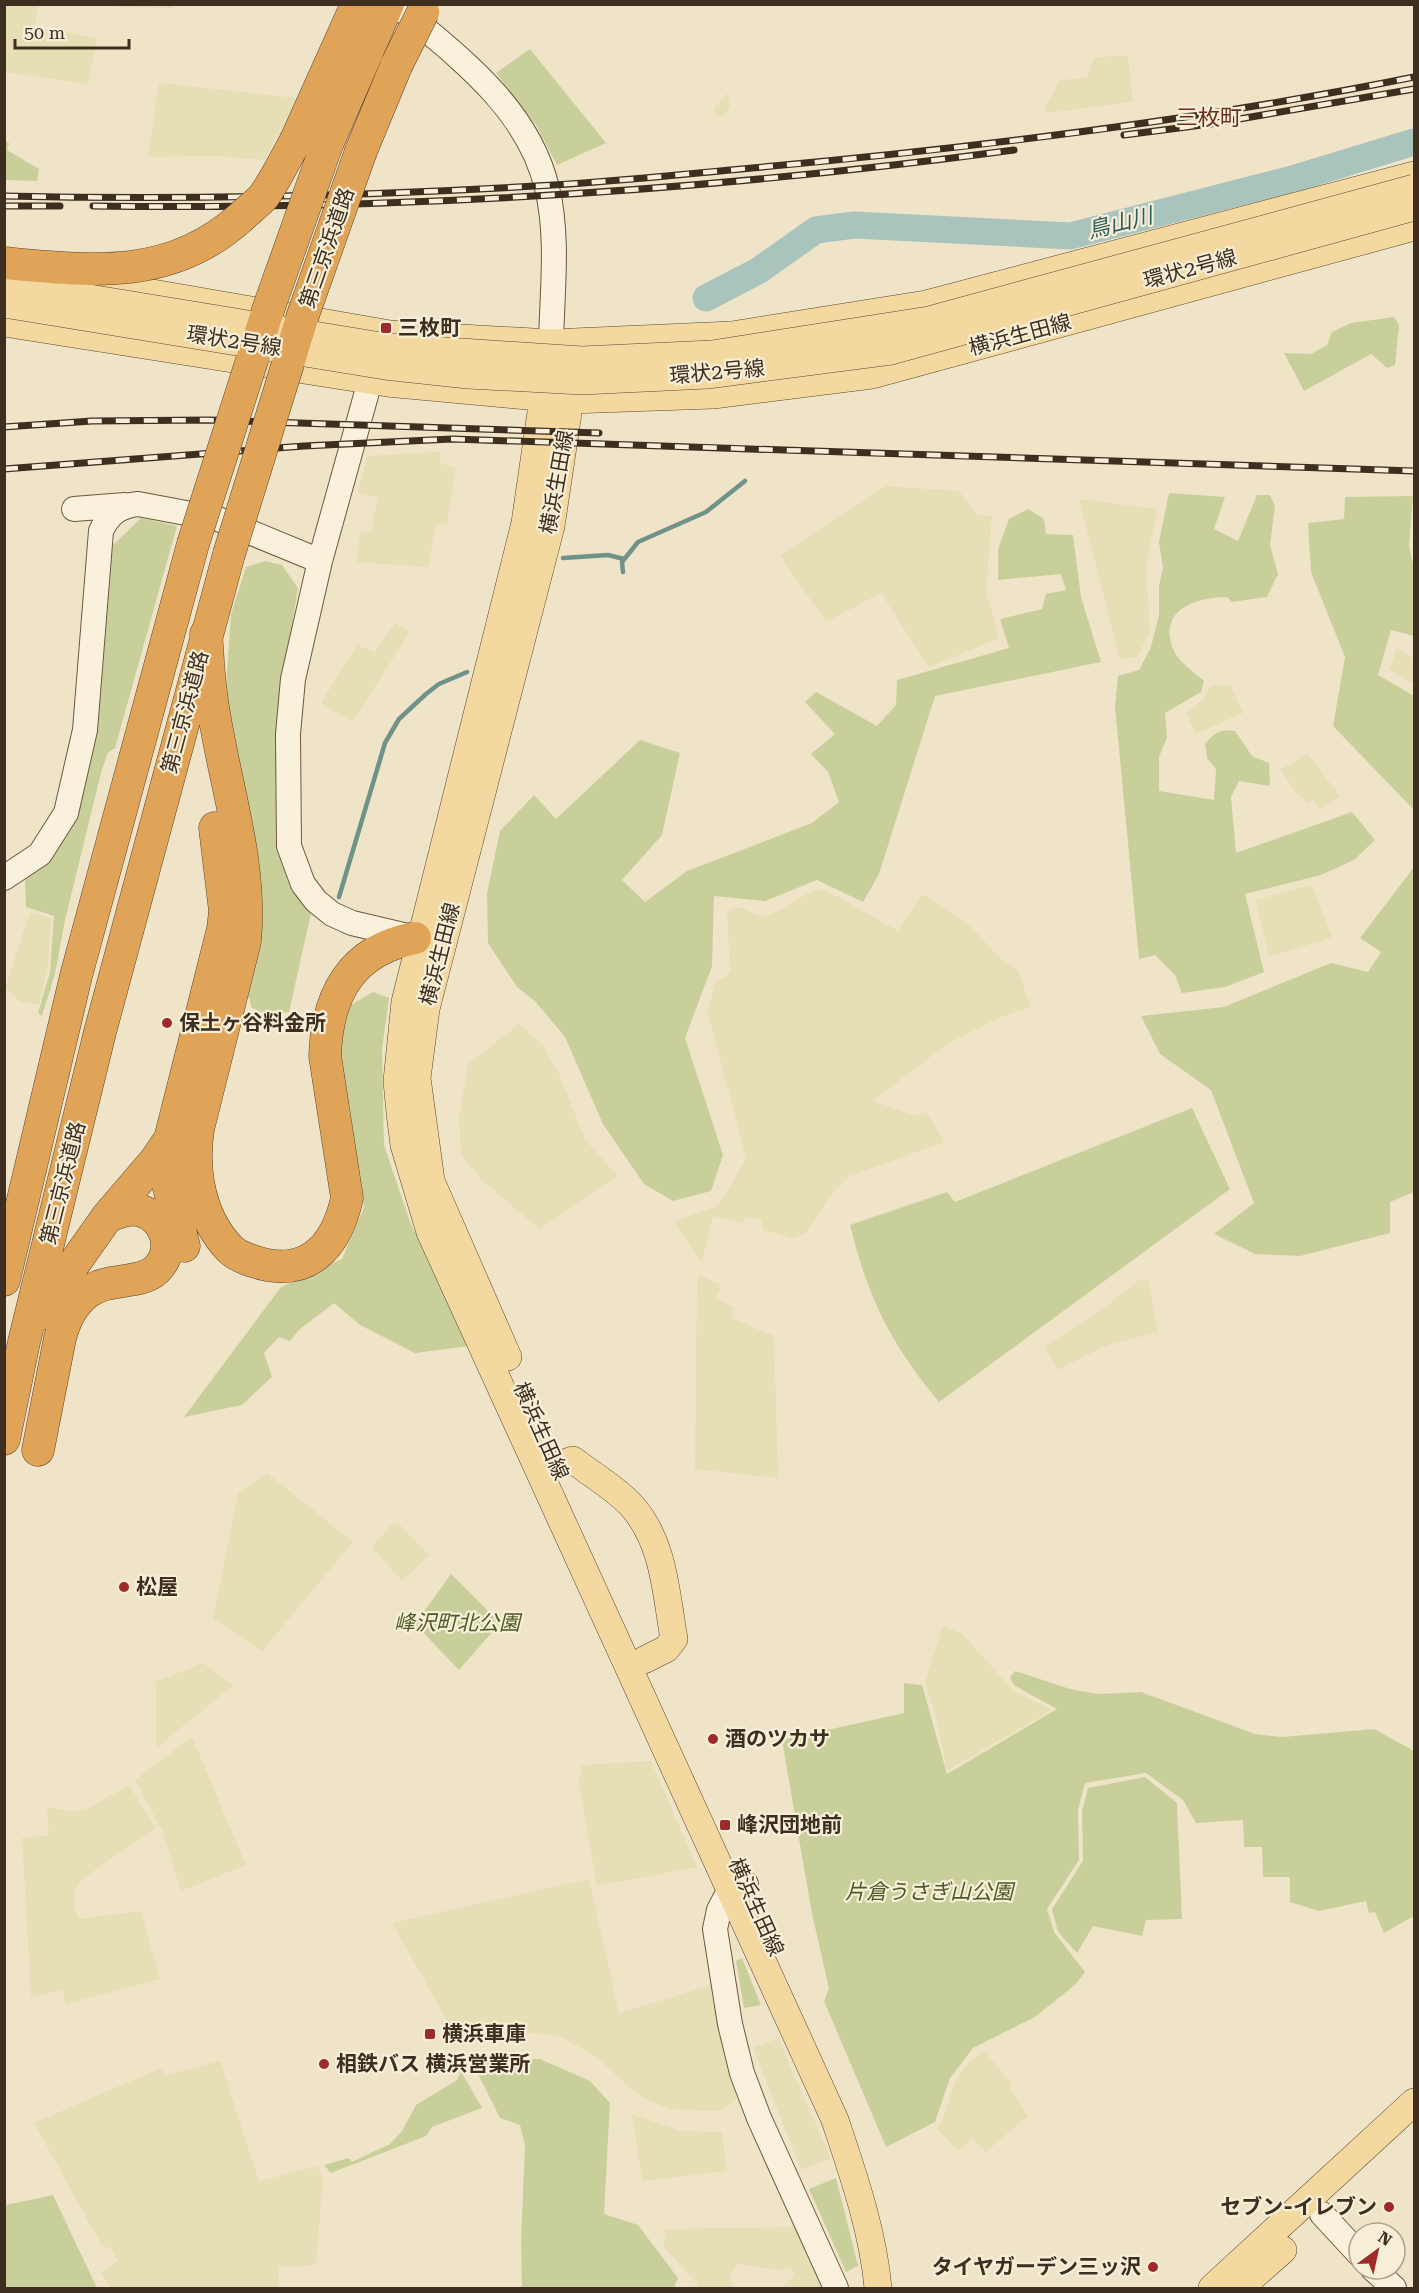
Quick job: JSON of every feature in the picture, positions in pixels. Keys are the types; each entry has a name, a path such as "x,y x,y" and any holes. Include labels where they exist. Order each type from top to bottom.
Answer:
{"highway":[{"path":"4,263 74,269 145,266 181,256 220,235 263,197 311,143 358,22 388,4"},
{"name":"第三京浜道路","path":"4,1439 24,1342 100,1032 206,634 303,315 361,151 397,64 415,7"},
{"name":"第三京浜道路","path":"4,1280 76,976 193,544 270,304 311,143"},
{"path":"206,634 211,694 234,815 246,890 247,917 245,941 198,1129 194,1156 200,1194 213,1227 231,1250 253,1262 284,1268 300,1264 316,1255 331,1240 342,1220 347,1198 325,1056 326,1035 332,1004 344,982 357,966 380,950 398,942 426,941"},
{"path":"174,1280 184,1245 167,1180 170,1139 223,929 225,911 202,735 201,696 206,634"},
{"path":"24,1342 42,1308 107,1217 155,1161 170,1139"},
{"path":"38,1450 60,1338 65,1321 74,1306 87,1293 101,1284 144,1277 156,1270 167,1249 167,1236 161,1223 151,1214 138,1210 122,1211 107,1217"}],"main road":[{"path":"4,269 390,334 551,343 732,335 926,304 1414,174"},
{"name":"環状2号線","path":"4,284 399,348 582,360 712,354 930,320 1414,188"},
{"name":"環状2号線","path":"4,304 385,366 468,375 582,381 707,375 891,351 1414,207"},
{"name":"横浜生田線","path":"897,2289 875,2185 851,2118 737,1887 430,1232 404,1145 397,1081 405,1002 426,941 550,526 570,400 713,395 872,375 1414,227"},
{"path":"4,322 370,381 570,400"},
{"name":"横浜生田線","path":"551,343 541,398 525,523 426,941 426,1009 417,1078 431,1182 644,1660 834,2120 856,2185 876,2268 878,2289"},
{"path":"556,1466 573,1460 630,1504 648,1528 663,1567 674,1639 666,1649 644,1660"},
{"path":"1212,2289 1414,2102"},
{"path":"1240,2289 1414,2126"}],"street":[{"path":"415,7 479,74 531,145 541,166 551,210 553,249 551,343 570,400"},
{"path":"370,381 320,561 293,679 288,734 289,846 303,884 316,901 332,914 352,923 426,941"},
{"path":"74,508 138,504 218,519 320,561"},
{"path":"4,878 40,854 66,813 85,730 101,531 106,520 125,505"},
{"path":"737,1887 718,1910 715,1929 730,2024 742,2073 759,2118 836,2289"},
{"path":"1322,2214 1347,2241"}],"shaded area":[{"path":"4,5 38,5 35,27 97,38 88,84 5,72"},
{"path":"114,5 173,5 173,8 114,7"},
{"path":"1128,56 1133,102 1046,113 1046,106 1060,80 1087,78 1094,57"},
{"path":"159,83 296,98 284,133 277,135 265,160 216,156 148,157"},
{"path":"728,93 730,106 725,115 717,117 713,109"},
{"path":"439,452 440,463 456,468 447,524 436,525 428,567 357,562 360,533 371,532 378,497 358,493 367,456"},
{"path":"886,486 959,491 976,514 992,517 986,591 999,638 929,667 881,593 826,622 780,556"},
{"path":"1079,499 1157,509 1146,566 1150,632 1137,657 1120,659"},
{"path":"395,623 410,632 352,722 321,703 357,645 375,652"},
{"path":"1397,648 1414,659 1414,681 1409,682 1389,669"},
{"path":"1211,685 1231,686 1243,713 1196,734 1186,713 1203,700"},
{"path":"1307,753 1340,796 1319,810 1314,799 1307,803 1297,794 1280,769"},
{"path":"1312,885 1332,937 1269,957 1255,900"},
{"path":"826,890 898,931 923,894 966,922 1003,961 1018,970 1031,1007 1001,1017 947,1044 873,1101 917,1116 926,1111 944,1142 848,1177 830,1196 806,1232 793,1239 763,1229 761,1220 745,1217 743,1223 713,1216 702,1262 675,1224 678,1220 718,1206 746,1159 708,1012 715,981 724,978 730,970 727,912 733,908 741,908 762,917 780,910 812,891"},
{"path":"30,912 51,918 48,967 39,1004 21,1002 5,988"},
{"path":"519,1024 542,1044 557,1069 585,1139 617,1176 539,1229 482,1180 461,1155 459,1119 468,1064"},
{"path":"699,1275 721,1285 716,1298 733,1307 732,1318 774,1336 778,1478 695,1469 697,1282"},
{"path":"1148,1279 1158,1332 1108,1345 1057,1370 1045,1346 1100,1311 1139,1280"},
{"path":"267,1473 353,1542 262,1651 213,1619 238,1493"},
{"path":"393,1523 398,1523 429,1555 402,1581 372,1547"},
{"path":"943,1625 962,1634 1015,1692 1052,1710 947,1771 937,1721 925,1682"},
{"path":"203,1663 234,1685 156,1748 156,1682"},
{"path":"192,1737 246,1865 181,1891 163,1832 135,1780"},
{"path":"651,1761 697,1867 597,1886 579,1782 582,1765"},
{"path":"129,1785 156,1828 82,1879 74,1892 74,1905 79,1919 141,1911 160,1979 66,2004 62,1990 31,1997 22,1838 49,1835 47,1807 72,1812 89,1808"},
{"path":"589,1879 619,2013 715,1984 738,2088 735,2101 720,2111 671,2109 650,2101 634,2092 598,2058 560,2036 449,2024 392,1923"},
{"path":"778,2038 831,2158 801,2170 753,2048"},
{"path":"984,2050 1012,2084 1009,2088 1028,2116 986,2152 973,2139 958,2151 936,2128 941,2123 955,2082 966,2066"},
{"path":"220,2061 259,2181 317,2166 323,2178 316,2265 279,2267 279,2288 110,2288 101,2272 118,2261 110,2248 102,2246 34,2123 161,2068 166,2075"},
{"path":"632,2114 682,2131 722,2132 727,2171 642,2181"},
{"path":"800,2227 828,2288 783,2288 795,2275 790,2268 777,2270 736,2264 730,2277 734,2288 697,2288 697,2283 664,2248 665,2229"}],"green space":[{"path":"530,49 606,143 557,165 536,125 496,73"},
{"path":"5,141 9,143 7,150 39,169 37,181 5,180"},
{"path":"1394,317 1399,325 1395,365 1387,368 1371,354 1304,391 1284,353 1311,354 1327,345 1332,332 1351,323"},
{"path":"1169,493 1225,497 1214,529 1238,541 1257,495 1270,495 1275,506 1270,545 1278,574 1267,597 1232,602 1227,597 1192,603 1175,616 1170,625 1170,637 1176,655 1204,681 1201,692 1165,713 1167,737 1159,757 1159,791 1214,800 1216,769 1207,758 1205,744 1218,732 1235,731 1252,756 1269,763 1270,786 1239,781 1231,797 1236,853 1352,812 1375,840 1354,860 1321,875 1245,894 1264,972 1225,987 1182,993 1175,975 1155,955 1139,959 1115,706 1118,676 1139,670 1151,647 1159,615 1159,586 1163,568 1159,542"},
{"path":"1413,496 1409,546 1414,568 1414,636 1391,630 1378,675 1414,696 1414,810 1333,726 1345,657 1311,572 1308,523 1344,519 1345,497"},
{"path":"1028,509 1044,519 1046,534 1073,535 1081,597 1101,662 935,696 879,874 863,902 817,880 765,901 714,896 712,966 685,1038 723,1155 711,1191 673,1201 644,1184 603,1124 565,1037 535,1001 517,987 488,943 487,893 500,831 534,795 556,819 640,740 680,753 662,835 622,880 645,902 687,871 812,823 839,802 828,772 811,754 835,734 805,702 816,692 877,726 896,705 897,680 1009,648 1000,619 1042,609 1046,594 1066,590 1061,574 998,580 998,549 1009,519"},
{"path":"141,518 177,526 115,748 108,753 102,769 65,920 55,974 42,1016 38,1013 50,972 54,916 26,907 25,878 57,847 112,546"},
{"path":"265,561 282,565 298,588 277,721 277,826 281,862 291,889 311,913 289,1012 266,1015 251,1007 250,999 245,997 226,685 231,614 246,567"},
{"path":"1414,867 1414,1192 1390,1202 1390,1233 1300,1256 1255,1254 1214,1234 1254,1203 1211,1090 1160,1054 1141,1016 1224,1007 1331,963 1368,972 1381,952 1360,938"},
{"path":"373,992 389,998 382,1050 384,1145 410,1222 470,1346 415,1353 360,1325 334,1303 300,1329 290,1341 279,1337 264,1353 272,1377 242,1405 184,1417 281,1287 342,1259 364,1207 340,1051 341,1024 349,1006"},
{"path":"1192,1108 1230,1189 939,1402 907,1360 883,1319 873,1298 850,1225 947,1192 955,1202"},
{"name":"峰沢町北公園","path":"451,1574 500,1623 459,1670 415,1624"},
{"name":"片倉うさぎ山公園","path":"1015,1671 1070,1689 1098,1694 1141,1692 1255,1734 1282,1737 1374,1729 1414,1751 1414,1916 1384,1933 1375,1912 1369,1913 1366,1901 1319,1911 1290,1902 1290,1877 1263,1877 1262,1847 1244,1847 1243,1820 1196,1823 1183,1800 1146,1773 1085,1783 1078,1810 1079,1860 1047,1909 1054,1932 1085,1972 1076,1984 1035,2017 973,2048 950,2078 935,2122 886,2147 824,2001 829,1988 812,1914 782,1740 904,1713 904,1683 922,1685 947,1774 1057,1709 1015,1686 1010,1678"},
{"path":"1145,1777 1177,1803 1182,1919 1146,1920 1142,1936 1093,1926 1077,1953 1058,1932 1052,1909 1083,1861 1082,1811 1088,1788"},
{"path":"742,1958 761,2005 744,2008 736,1961"},
{"path":"470,2058 540,2059 590,2081 610,2103 604,2214 638,2225 678,2278 674,2288 522,2288 521,2241 525,2145 520,2125 500,2118"},
{"path":"461,2071 482,2108 432,2127 426,2136 331,2173 324,2165 349,2158 352,2162 390,2144 402,2131 416,2105 457,2080"},
{"path":"836,2178 858,2266 846,2272 809,2189"},
{"path":"53,2195 97,2288 5,2288 5,2205"}],"waterway":[{"name":"鳥山川","path":"706,298 758,271 816,230 854,225 1070,236 1296,178 1414,142"},
{"path":"623,572 622,562 638,542 706,512 745,481"},
{"path":"563,558 608,555 624,559"},
{"path":"339,897 385,743 399,719 426,694 439,684 467,672"}],"railway":[{"path":"4,196 141,198 348,194 485,189 627,179 918,152 1084,132 1249,107 1414,77"},
{"path":"1124,135 1210,124 1414,89"},
{"path":"93,206 324,205 554,195 785,177 1014,150"},
{"path":"4,206 60,206"},
{"path":"4,427 92,421 208,420 599,433"},
{"path":"4,469 304,446 452,439 1414,471"}],"place":[{"name":"三枚町","path":"386,328"},
{"name":"保土ヶ谷料金所","path":"167,1023"},
{"name":"松屋","path":"124,1587"},
{"name":"酒のツカサ","path":"713,1739"},
{"name":"峰沢団地前","path":"725,1825"},
{"name":"横浜車庫","path":"430,2034"},
{"name":"相鉄バス 横浜営業所","path":"324,2064"},
{"name":"セブン-イレブン","path":"1389,2207"},
{"name":"タイヤガーデン三ッ沢","path":"1153,2267"}],"district":[{"name":"三枚町","path":"1209,117"}]}
